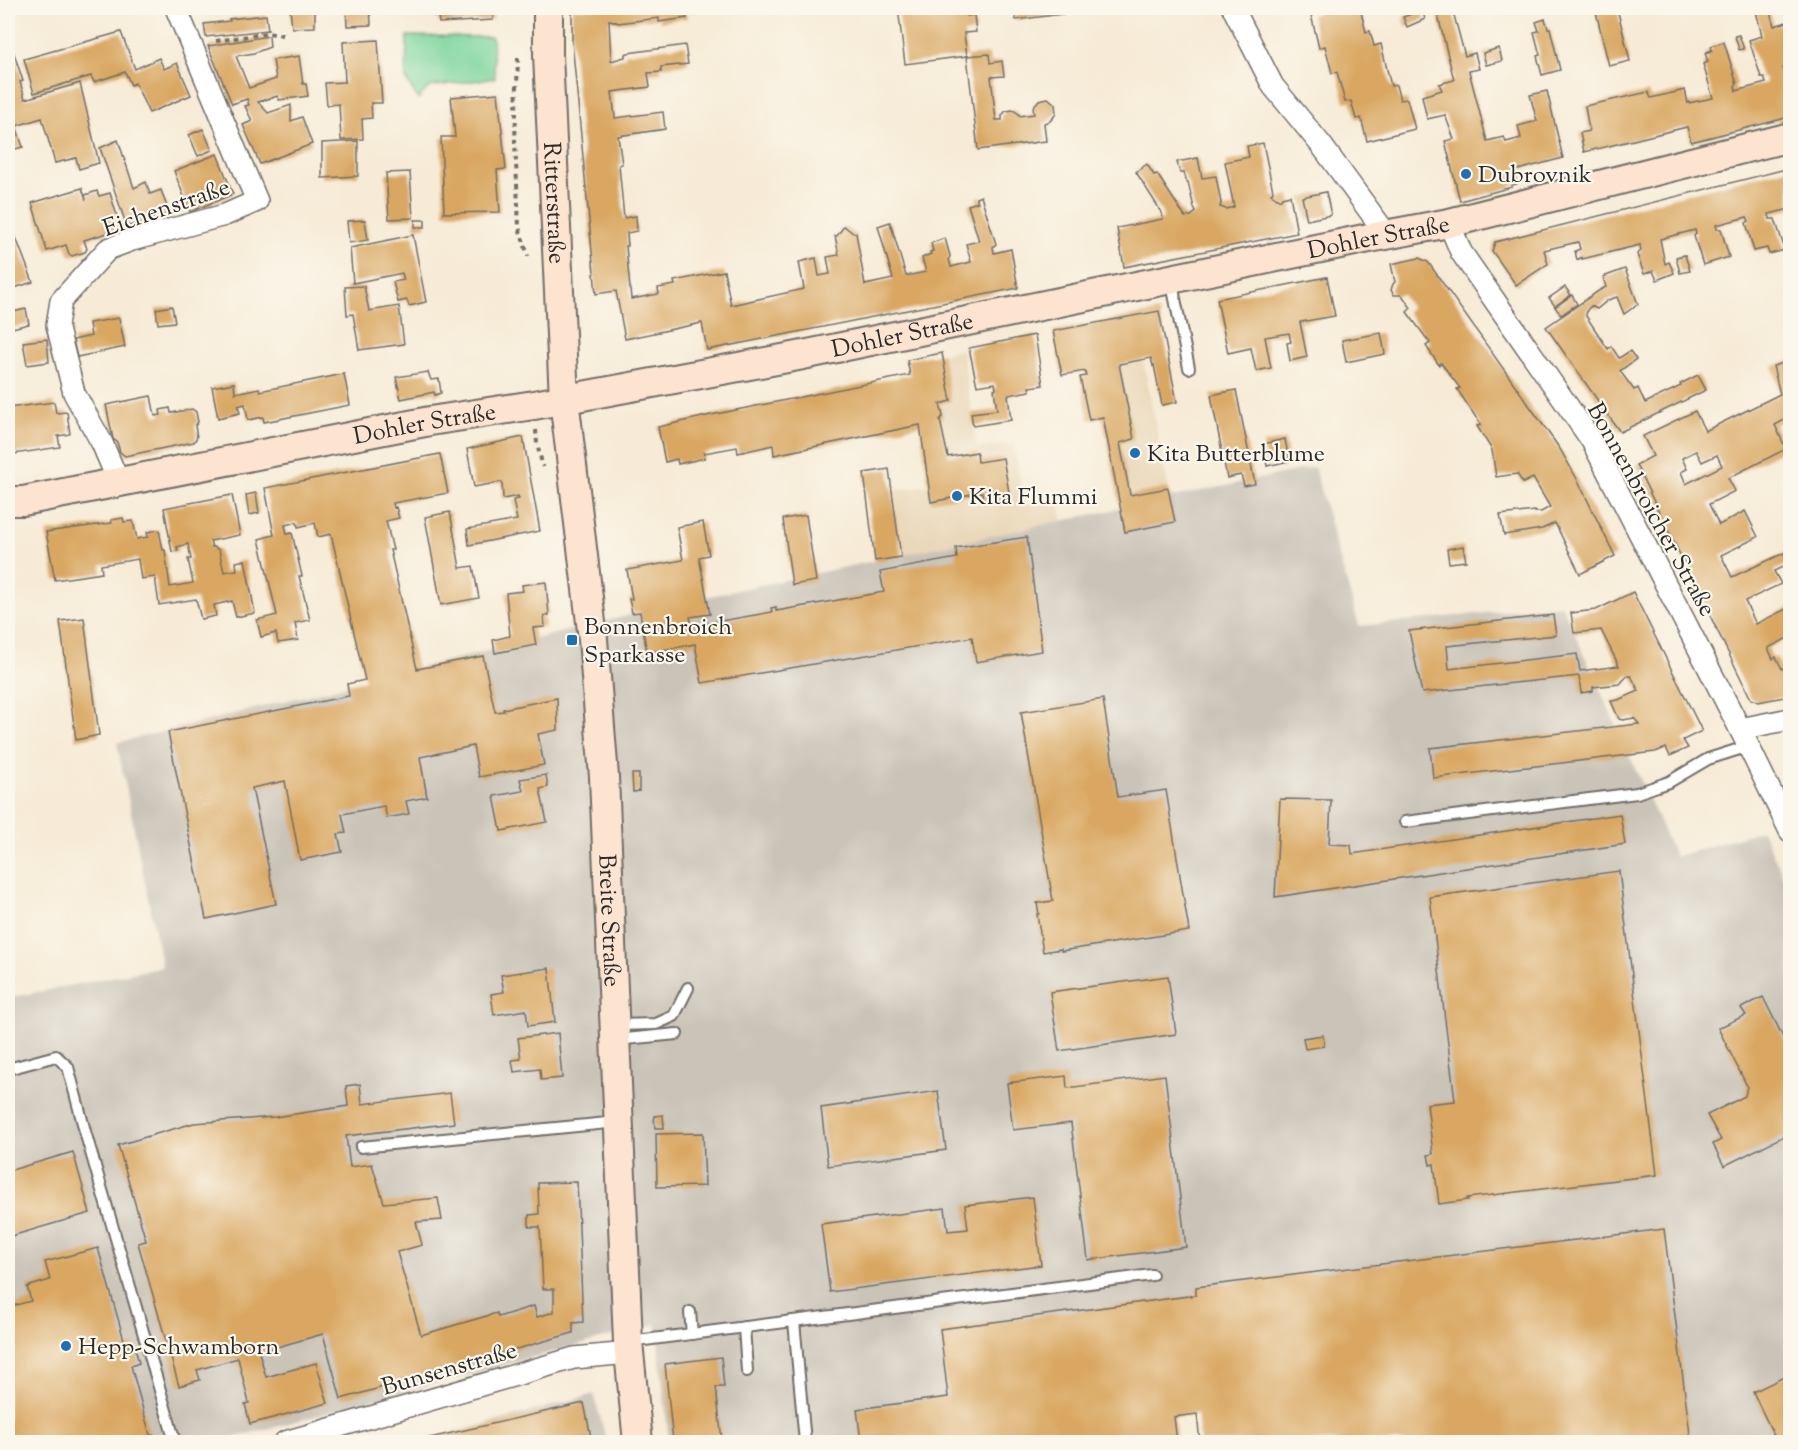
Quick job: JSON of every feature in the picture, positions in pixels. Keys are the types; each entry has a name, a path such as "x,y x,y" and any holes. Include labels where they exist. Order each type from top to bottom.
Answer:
{"main road":[{"name":"Ritterstraße","path":"548,8 548,55 564,399"},
{"name":"Dohler Straße","path":"8,501 23,501 430,421 534,405 798,356 1449,223 1791,137"},
{"name":"Breite Straße","path":"564,399 595,662 604,777 629,1348 638,1443"}],"street":[{"name":"Eichenstraße","path":"119,483 102,443 74,393 57,325 61,300 108,249 132,240 225,215 257,201 176,8"},
{"path":"1233,8 1273,86 1322,146 1387,235"},
{"name":"Bonnenbroicher Straße","path":"1449,223 1461,252 1592,441 1791,831"},
{"path":"1745,737 1791,719"},
{"name":"Bunsenstraße","path":"285,1443 574,1358 629,1348"}],"lane":[{"path":"1171,279 1189,368"},
{"path":"1405,822 1637,793 1669,782 1745,737"},
{"path":"615,1032 656,1024 674,1016 688,988"},
{"path":"615,1032 677,1034"},
{"path":"8,1069 56,1056 68,1066 175,1443"},
{"path":"361,1147 619,1122"},
{"path":"629,1348 692,1334 1152,1275"},
{"path":"690,1312 692,1334"},
{"path":"794,1321 805,1443"},
{"path":"744,1327 747,1371"}],"path":[{"path":"195,51 208,43 268,33 283,35"},
{"path":"519,57 514,141 519,227 531,266"},
{"path":"534,405 537,444 545,475"}],"shaded area":[{"name":"Kita Butterblume","path":"1134,315 1175,522 1125,532 1084,325"},
{"name":"Kita Flummi","path":"962,350 977,448 1014,444 1024,505 1059,501 1074,599 901,557 892,491 929,485 924,445 907,360"},
{"path":"1314,467 1359,626 1562,605 1675,857 1762,830 1790,892 1790,1442 1266,1442 1264,1398 936,1442 669,1442 656,1324 218,1442 8,1442 8,998 162,967 117,743 691,600"},
{"path":"594,1394 607,1442 420,1442"}],"green space":[{"path":"407,36 492,37 495,78 429,87 418,99 406,79"}],"building":[{"path":"290,8 315,8 315,27 292,28"},
{"path":"346,8 370,8 371,25 347,26"},
{"path":"428,8 493,8 493,20 439,23 438,16 433,16 428,12"},
{"path":"572,8 612,10 685,8 687,18 659,22 659,18 618,23 609,20 611,61 625,57 628,53 685,45 688,64 661,67 661,72 648,73 650,87 612,92 615,118 663,112 665,129 618,136 622,164 619,165 624,218 636,216 637,231 627,233 628,246 626,246 631,299 659,294 658,288 675,285 674,281 724,271 731,305 804,289 799,262 816,258 819,276 830,274 827,257 839,255 835,236 844,226 856,233 865,285 893,279 878,226 890,222 906,276 926,272 922,258 933,251 931,243 945,238 951,267 971,262 966,244 979,241 968,205 978,202 976,198 981,196 996,244 993,247 994,253 1011,249 1018,288 707,350 702,323 625,339 616,291 596,294 572,41"},
{"path":"898,8 966,8 967,16 974,15 976,32 964,33 967,56 905,64"},
{"path":"1014,8 1076,8 1077,12 1016,20"},
{"path":"1316,8 1360,8 1366,32 1370,31 1374,46 1381,44 1391,86 1396,85 1400,100 1407,99 1415,129 1367,141 1361,118 1356,119 1351,101 1345,102 1337,72 1332,73 1325,46 1319,48 1311,15 1317,13"},
{"path":"1436,8 1452,8 1465,56 1475,53 1479,69 1469,71 1487,141 1504,137 1506,142 1521,138 1518,126 1537,121 1530,95 1547,91 1563,158 1514,171 1517,184 1512,187 1460,201 1445,141 1454,139 1445,115 1427,119 1422,96 1442,90 1439,84 1454,80"},
{"path":"1595,8 1617,8 1630,61 1609,66"},
{"path":"1769,8 1774,26 1790,21 1790,65 1788,63 1783,68 1786,79 1790,77 1790,117 1691,142 1687,127 1584,152 1580,133 1589,131 1585,106 1648,92 1651,98 1685,90 1688,103 1713,98 1703,64 1708,62 1705,53 1712,50 1711,46 1724,42 1737,84 1736,91 1766,83 1764,77 1761,77 1749,40 1762,36 1756,11"},
{"path":"1422,10 1425,19 1407,27 1403,17"},
{"path":"266,15 268,30 206,37 204,24"},
{"path":"1545,19 1550,28 1560,70 1542,75 1534,32 1539,31 1536,22"},
{"path":"121,32 135,69 159,58 164,69 177,63 191,95 149,113 135,83 131,85 125,72 94,82 91,76 34,93 24,59"},
{"path":"8,35 23,81 20,82 25,99 80,83 99,163 79,169 76,158 55,163 42,118 16,126 23,147 8,151"},
{"path":"1739,35 1744,49 1739,50 1735,36"},
{"path":"269,36 270,47 236,56 249,88 276,79 273,60 299,56 303,84 306,84 308,96 279,100 278,96 258,102 268,113 291,105 291,121 302,117 312,144 260,164 243,125 252,121 245,106 249,105 247,99 232,104 208,46"},
{"path":"378,40 382,103 371,103 372,118 362,119 363,139 341,140 339,104 327,105 325,83 345,82 343,42"},
{"path":"1499,48 1502,61 1486,65 1483,53"},
{"path":"989,54 990,63 1002,61 1004,76 991,77 996,120 1002,120 1002,115 1006,111 1013,110 1019,116 1034,114 1033,107 1039,100 1048,98 1055,104 1056,114 1050,121 1044,123 1046,141 978,150 967,56"},
{"path":"498,93 506,169 497,170 500,212 444,213 441,137 455,137 451,97"},
{"path":"203,129 212,150 198,156 189,135"},
{"path":"118,140 134,188 146,182 150,194 161,190 169,213 127,227 100,148"},
{"path":"358,141 358,176 322,178 322,143"},
{"path":"1263,143 1273,191 1271,194 1280,200 1290,195 1297,233 1124,267 1117,228 1163,219 1162,213 1136,172 1147,164 1154,175 1157,174 1185,217 1191,216 1196,212 1188,182 1184,173 1180,173 1177,162 1198,158 1202,178 1216,176 1220,207 1226,209 1234,207 1225,162 1249,157 1247,146"},
{"path":"217,154 233,194 190,212 174,171"},
{"path":"1790,168 1790,209 1769,214 1770,219 1775,219 1785,250 1769,254 1767,248 1754,251 1746,223 1749,221 1747,217 1716,225 1717,229 1721,229 1729,257 1703,265 1694,236 1695,230 1660,239 1665,264 1669,262 1674,273 1657,280 1653,271 1644,274 1637,254 1641,251 1640,245 1577,260 1575,251 1580,249 1578,242 1544,250 1548,264 1516,285 1492,251 1495,242"},
{"path":"410,172 413,218 389,219 386,173"},
{"path":"82,188 86,200 85,195 97,191 99,196 110,193 121,229 84,240 87,249 85,252 72,256 66,245 47,251 32,203"},
{"path":"1326,192 1331,215 1307,220 1302,197"},
{"path":"365,220 368,240 349,243 347,221"},
{"path":"415,220 425,220 425,227 415,227"},
{"path":"15,235 33,282 8,290 8,238"},
{"path":"413,235 426,302 409,306 407,300 398,302 393,282 404,280 402,273 353,283 350,248"},
{"path":"1685,255 1690,271 1680,273 1676,257"},
{"path":"1419,258 1428,262 1560,449 1615,556 1580,574 1555,523 1542,529 1504,535 1500,515 1541,512 1550,507 1533,478 1523,483 1517,474 1496,477 1492,450 1477,426 1481,425 1457,389 1460,388 1441,363 1439,365 1426,346 1430,343 1407,312 1411,308 1402,295 1394,295 1391,290 1395,282 1391,264"},
{"path":"1625,269 1638,304 1624,314 1617,297 1608,300 1597,309 1591,306 1586,316 1608,349 1611,346 1619,358 1630,351 1636,359 1620,371 1634,390 1638,388 1645,403 1698,375 1706,390 1620,432 1546,327 1606,287 1603,277"},
{"path":"1327,277 1335,316 1300,322 1307,357 1290,361 1287,343 1291,342 1289,333 1265,337 1271,368 1256,371 1251,348 1228,353 1217,299"},
{"path":"364,286 369,311 399,306 404,344 359,350 353,314 347,315 345,287"},
{"path":"1565,287 1571,295 1555,306 1549,298"},
{"path":"8,291 13,312 26,309 29,324 8,329"},
{"path":"1572,295 1577,304 1561,315 1555,307"},
{"path":"172,306 175,322 158,324 156,309"},
{"name":"Kita Butterblume","path":"1159,311 1177,402 1162,405 1151,358 1119,364 1134,439 1120,443 1130,495 1168,488 1175,522 1125,532 1103,417 1089,420 1080,377 1086,376 1085,371 1062,375 1053,331"},
{"path":"119,318 125,347 77,357 73,340 91,336 89,323"},
{"path":"1381,333 1385,354 1346,362 1342,340"},
{"path":"1035,335 1043,385 1029,387 1030,391 1008,395 1011,420 973,426 971,413 997,410 994,389 996,389 995,383 977,386 969,348"},
{"path":"47,339 49,362 27,365 23,342"},
{"path":"942,353 951,401 940,404 943,416 940,420 948,457 977,452 978,462 1003,458 1010,498 984,503 982,492 931,502 920,425 774,455 773,445 738,453 737,447 704,453 705,458 678,464 677,459 665,462 658,427 910,375 907,360"},
{"path":"1790,361 1790,417 1775,425 1786,449 1728,478 1735,491 1709,504 1719,525 1745,511 1758,537 1721,555 1732,577 1784,553 1789,564 1774,571 1781,584 1745,601 1756,624 1790,607 1790,637 1768,648 1773,659 1776,657 1782,669 1790,665 1790,696 1758,702 1751,699 1636,465 1653,456 1643,436 1695,411 1705,431 1780,394 1773,366","holes":["1696,451 1702,462 1717,455 1722,466 1686,484 1681,472 1687,469 1682,458"]},
{"path":"428,372 431,380 439,379 441,393 435,395 434,392 401,399 396,377"},
{"path":"344,374 350,405 264,422 263,417 248,420 245,404 238,406 240,413 218,418 212,387 234,383 235,393 259,388 260,391"},
{"path":"1236,390 1255,484 1244,486 1241,475 1227,478 1211,395"},
{"path":"151,396 155,416 161,415 160,410 170,408 171,413 192,409 196,412 197,437 194,442 125,456 113,439 106,405"},
{"path":"54,402 56,413 67,412 70,434 58,436 60,447 8,455 8,408"},
{"path":"523,437 540,531 469,545 467,529 517,520 513,500 519,499 518,496 503,499 502,482 474,487 467,449"},
{"path":"1285,439 1289,461 1267,466 1263,444"},
{"path":"440,454 448,493 393,503 399,518 386,521 393,550 390,550 417,669 483,656 495,712 557,698 558,730 538,734 544,765 479,777 473,746 420,757 427,797 406,801 409,814 387,818 384,806 342,814 346,833 338,834 342,852 300,860 285,781 252,788 276,904 206,919 168,732 349,696 347,684 365,680 331,534 318,537 315,523 298,527 297,522 285,525 287,534 292,533 302,576 299,576 310,620 295,623 298,640 278,643 276,633 261,637 257,620 277,615 259,539 274,535 265,488"},
{"path":"889,469 901,557 875,561 864,473"},
{"path":"256,493 259,513 249,515 246,495"},
{"path":"232,495 240,535 210,541 212,547 219,550 224,572 237,570 236,562 245,560 255,613 236,617 232,601 214,605 216,616 201,619 196,599 159,605 155,577 141,579 138,559 101,565 102,573 55,580 46,532 112,523 111,520 123,518 124,522 133,521 137,539 148,537 147,532 159,530 163,550 165,550 170,587 193,583 188,559 191,559 188,544 177,547 178,551 172,552 164,508"},
{"path":"450,512 460,568 473,566 479,598 441,605 425,517"},
{"path":"806,515 816,581 792,585 783,519"},
{"path":"703,522 709,555 699,557 710,614 690,617 692,626 772,612 771,608 776,607 776,611 884,592 880,572 957,558 956,548 1027,537 1042,651 976,662 972,637 702,683 695,644 647,653 640,612 632,613 627,570 683,560 677,527"},
{"path":"1463,546 1466,561 1449,563 1447,549"},
{"path":"546,582 549,615 544,616 545,627 533,628 536,645 495,653 493,640 510,636 506,593 523,591 522,585"},
{"path":"1633,592 1702,731 1683,740 1688,748 1670,756 1666,748 1655,752 1433,778 1430,748 1639,724 1634,718 1619,719 1611,701 1639,691 1631,676 1627,676 1620,684 1593,687 1593,691 1581,693 1579,676 1422,693 1409,631 1553,615 1556,635 1447,646 1449,669 1577,654 1580,671 1619,666 1601,630 1574,633 1571,613 1596,610"},
{"path":"84,618 99,735 76,740 60,621"},
{"path":"1103,699 1118,797 1166,790 1189,931 1043,952 1037,903 1053,901 1021,712"},
{"path":"1790,762 1790,779 1786,769"},
{"path":"632,774 639,774 639,791 633,792"},
{"path":"546,775 548,787 540,789 547,822 501,831 494,796 523,791 520,779"},
{"path":"1280,799 1331,800 1329,844 1351,845 1352,854 1620,814 1625,844 1275,897"},
{"path":"1619,871 1657,1175 1467,1198 1468,1200 1439,1204 1434,1164 1430,1165 1428,1155 1433,1154 1427,1104 1455,1101 1430,897"},
{"path":"549,968 555,1022 528,1026 526,1010 494,1015 491,994 504,992 501,975"},
{"path":"1168,976 1176,1034 1059,1051 1050,992"},
{"path":"1763,997 1790,1051 1790,1133 1724,1166 1713,1144 1721,1140 1707,1115 1745,1096 1747,1086 1718,1028 1746,1015 1741,1008"},
{"path":"558,1033 562,1078 541,1080 540,1069 514,1072 512,1060 521,1059 518,1038"},
{"path":"1323,1035 1324,1046 1305,1049 1303,1038"},
{"path":"1165,1075 1186,1247 1088,1260 1071,1123 1013,1130 1007,1083 1066,1076 1067,1088"},
{"path":"360,1084 362,1104 450,1093 454,1123 346,1136 350,1167 372,1164 384,1203 438,1198 442,1220 416,1222 422,1245 397,1252 421,1335 497,1313 498,1317 534,1306 537,1317 554,1312 554,1289 543,1289 540,1227 529,1227 529,1215 539,1214 538,1183 577,1182 583,1322 573,1323 573,1333 341,1399 323,1334 259,1352 266,1377 316,1363 328,1403 250,1424 245,1404 249,1403 238,1358 197,1370 200,1380 179,1386 138,1243 146,1241 118,1145 194,1123 275,1117 348,1106 346,1086"},
{"path":"938,1091 946,1150 828,1166 821,1108"},
{"path":"663,1115 664,1128 655,1128 654,1116"},
{"path":"703,1133 705,1186 657,1187 656,1134"},
{"path":"73,1152 90,1213 8,1237 8,1171"},
{"path":"1033,1197 1041,1265 830,1292 821,1224 945,1208 948,1231 968,1229 965,1205"},
{"path":"1664,1229 1691,1442 1200,1442 1197,1414 1174,1417 1177,1442 1010,1442 1010,1438 973,1442 861,1442 857,1409 948,1397 940,1329 1196,1295 1196,1287"},
{"name":"Hepp-Schwamborn","path":"98,1248 126,1347 134,1344 139,1363 131,1366 150,1435 157,1436 159,1442 8,1442 8,1307 31,1301 27,1287 50,1280 45,1262"},
{"path":"721,1357 724,1387 716,1387 722,1442 673,1442 665,1364"},
{"path":"1790,1374 1790,1442 1777,1442 1753,1392"},
{"path":"584,1403 592,1442 412,1442"}],"place":[{"name":"Dubrovnik","path":"1466,174"},
{"name":"Kita Butterblume","path":"1135,453"},
{"name":"Kita Flummi","path":"957,496"},
{"name":"Bonnenbroich Sparkasse","path":"572,640"},
{"name":"Hepp-Schwamborn","path":"66,1346"}]}
